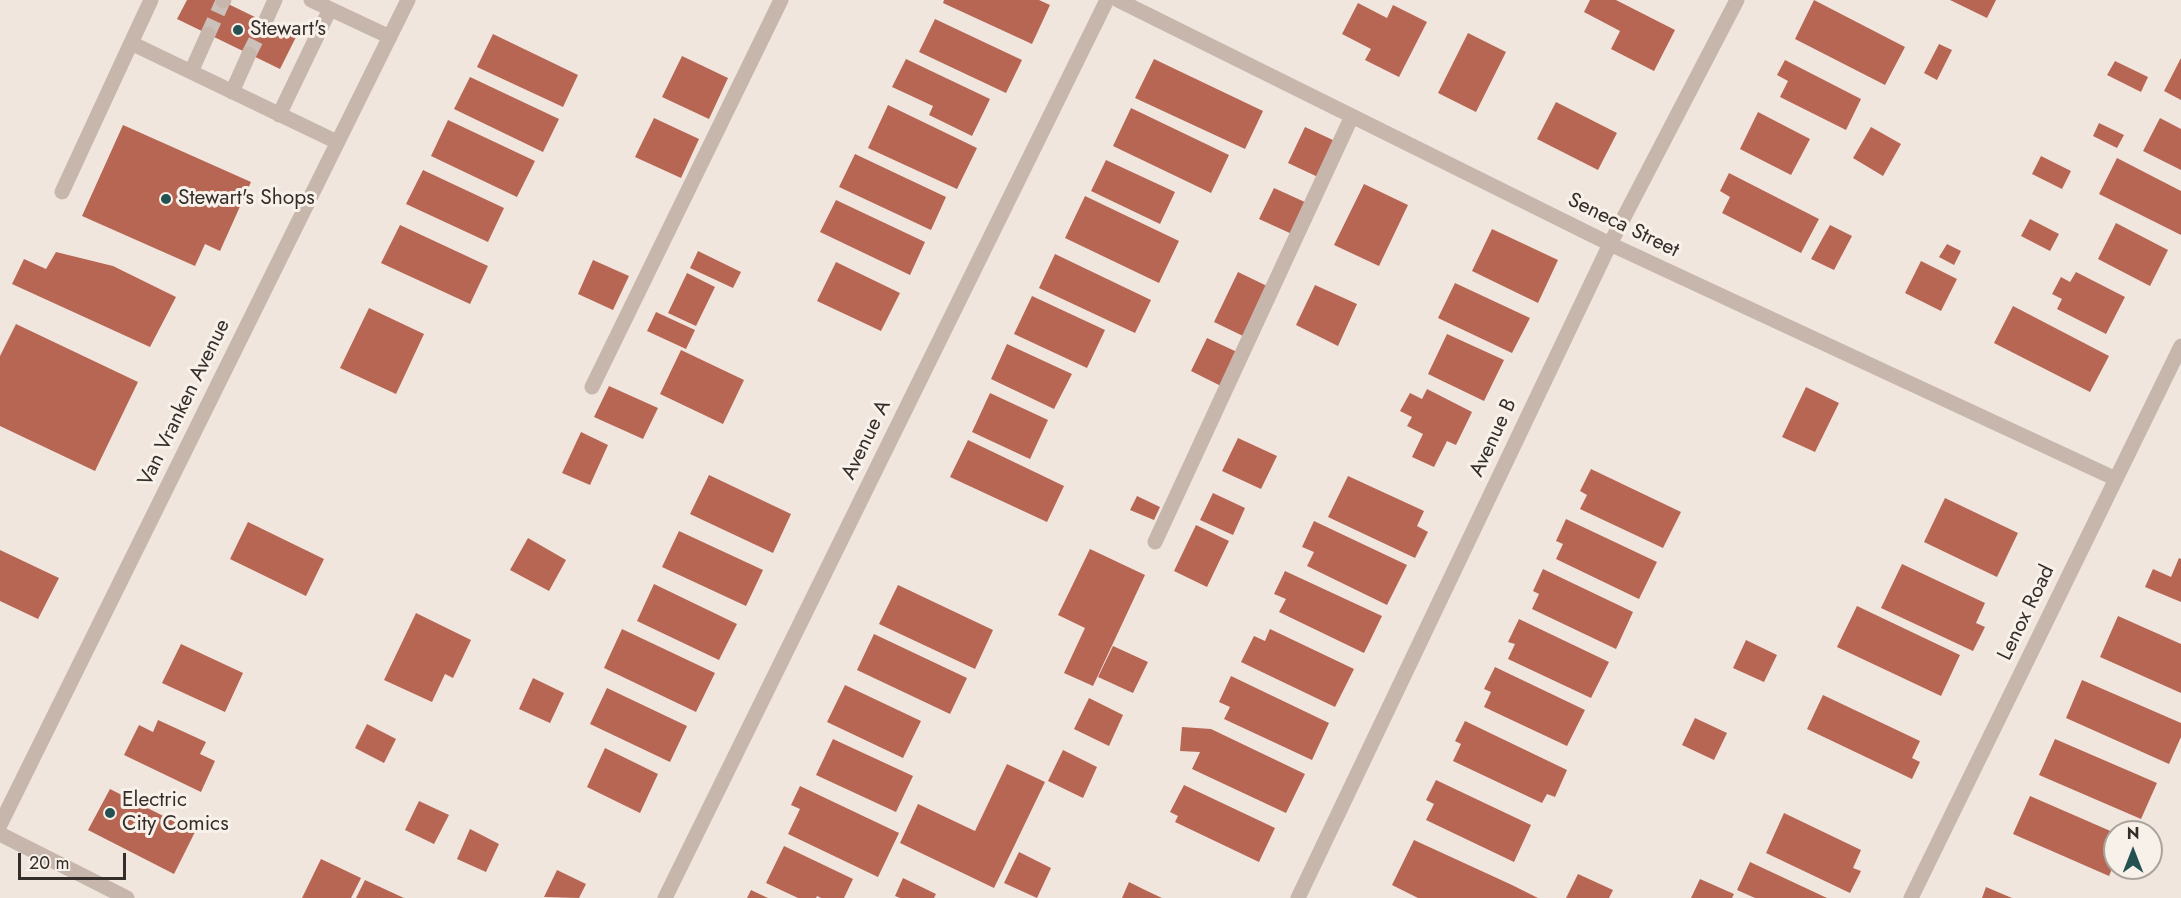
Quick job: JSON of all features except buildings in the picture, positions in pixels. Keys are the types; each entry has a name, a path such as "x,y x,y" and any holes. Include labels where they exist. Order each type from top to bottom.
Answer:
{"street":[{"path":"62,192 151,0"},
{"path":"265,22 275,0"},
{"path":"310,0 390,37"},
{"name":"Van Vranken Avenue","path":"0,825 408,0"},
{"path":"592,387 781,0"},
{"name":"Avenue A","path":"665,898 1107,0"},
{"name":"Seneca Street","path":"1118,0 1610,244 2116,479"},
{"name":"Avenue B","path":"1298,898 1610,244 1737,0"},
{"path":"279,115 330,9"},
{"path":"191,72 208,34"},
{"path":"131,43 338,142"},
{"path":"232,92 249,54"},
{"path":"1155,542 1352,116"},
{"name":"Lenox Road","path":"1911,898 2181,346"},
{"path":"0,834 127,898"}],"tunnel":[{"path":"208,34 223,1"},
{"path":"249,54 265,22"}],"place":[{"name":"Stewart's","path":"238,30"},
{"name":"Stewart's Shops","path":"166,199"},
{"name":"Electric City Comics","path":"110,813"}]}
